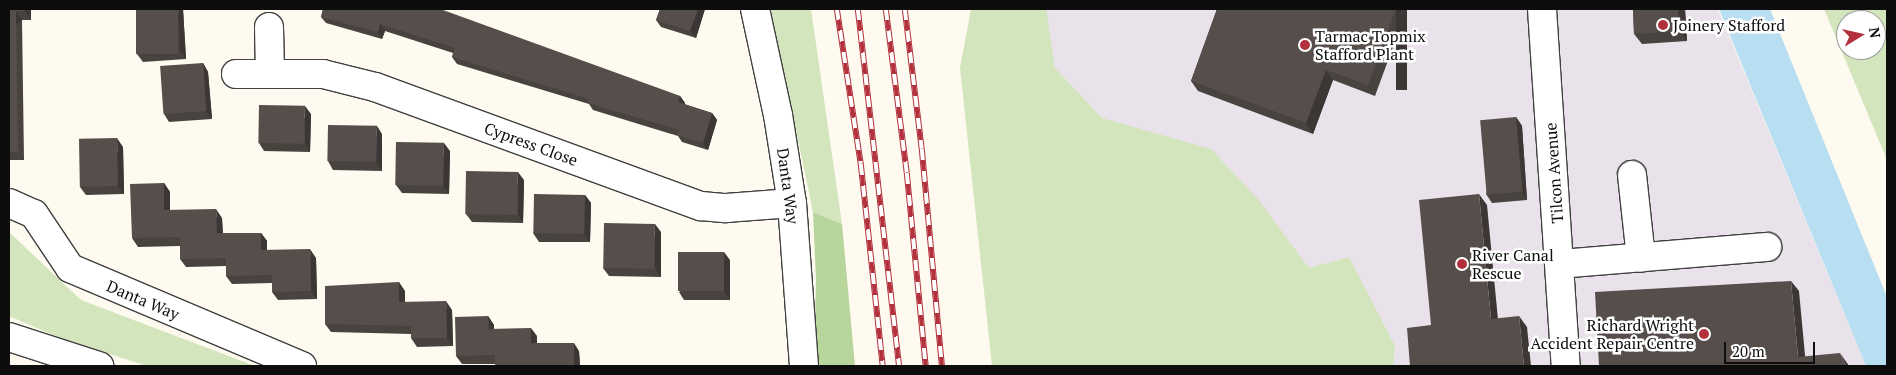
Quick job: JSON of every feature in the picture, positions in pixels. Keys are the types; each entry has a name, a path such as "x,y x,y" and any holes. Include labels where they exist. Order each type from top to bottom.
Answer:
{"street":[{"name":"Danta Way","path":"755,9 778,115 792,203 804,366"},
{"name":"Tilcon Avenue","path":"1542,9 1566,366"},
{"path":"269,27 270,74"},
{"name":"Cypress Close","path":"236,74 324,74 374,87 701,206 726,208 792,203"},
{"path":"1632,175 1641,258"},
{"name":"Danta Way","path":"9,203 34,214 70,268 302,366"},
{"path":"1560,264 1767,248"},
{"path":"9,337 99,366"}],"shaded area":[{"path":"1006,9 1718,9 1866,366 1289,366 1077,329"}],"green space":[{"path":"763,9 811,9 842,224 813,212 784,72"},
{"path":"971,9 1046,9 1055,68 1102,118 1211,149 1257,198 1309,268 1349,257 1395,346 1393,366 992,366 960,68"},
{"path":"1824,9 1887,9 1887,160 1845,60 1886,60 1886,10 1836,10 1836,38"},
{"path":"813,212 842,224 855,366 814,366 816,280"},
{"path":"9,232 81,300 255,366 147,366 60,338 9,316"}],"water":[{"path":"1719,9 1770,9 1887,297 1887,366 1866,366"}],"building":[{"path":"9,9 25,9 25,11 16,11 18,152 9,152"},
{"path":"136,9 178,9 178,54 136,54"},
{"path":"323,9 443,10 680,96 678,102 712,113 703,143 677,135 679,130 588,103 589,99 452,57 455,48 380,24 378,32 321,17"},
{"path":"660,9 698,9 690,31 656,20"},
{"name":"Tarmac Topmix Stafford Plant","path":"1217,9 1396,9 1368,85 1326,70 1306,123 1191,81"},
{"path":"1633,9 1678,9 1680,31 1634,34"},
{"path":"203,63 206,111 163,114 160,66"},
{"path":"259,105 305,106 304,144 258,143"},
{"path":"1516,117 1523,192 1487,195 1480,120"},
{"path":"328,125 377,126 376,162 327,161"},
{"path":"117,138 118,186 80,187 79,139"},
{"path":"396,142 444,143 443,186 395,185"},
{"path":"466,171 518,172 517,215 465,214"},
{"path":"164,183 164,210 216,209 217,233 261,233 261,250 310,249 311,291 272,292 272,275 226,276 226,258 180,259 180,237 132,238 130,184"},
{"path":"534,194 585,195 584,234 533,233"},
{"path":"1479,194 1491,319 1519,316 1524,366 1410,366 1407,328 1431,325 1419,200"},
{"path":"604,223 655,224 654,269 603,268"},
{"path":"678,252 724,252 724,291 678,291"},
{"name":"Richard Wright Accident Repair Centre","path":"1791,281 1798,357 1840,353 1846,366 1599,366 1595,292"},
{"path":"399,282 399,302 446,301 447,338 411,338 411,326 325,324 325,286"},
{"path":"488,316 489,329 531,328 531,343 574,343 574,366 495,366 495,355 456,356 455,317"}],"railway":[{"path":"837,9 861,164 883,366"},
{"path":"858,9 899,366"},
{"path":"886,9 907,173 926,366"},
{"path":"905,9 922,149 942,366"}],"place":[{"name":"Joinery Stafford","path":"1663,25"},
{"name":"Tarmac Topmix Stafford Plant","path":"1305,45"},
{"name":"River Canal Rescue","path":"1462,264"},
{"name":"Richard Wright Accident Repair Centre","path":"1704,334"}]}
